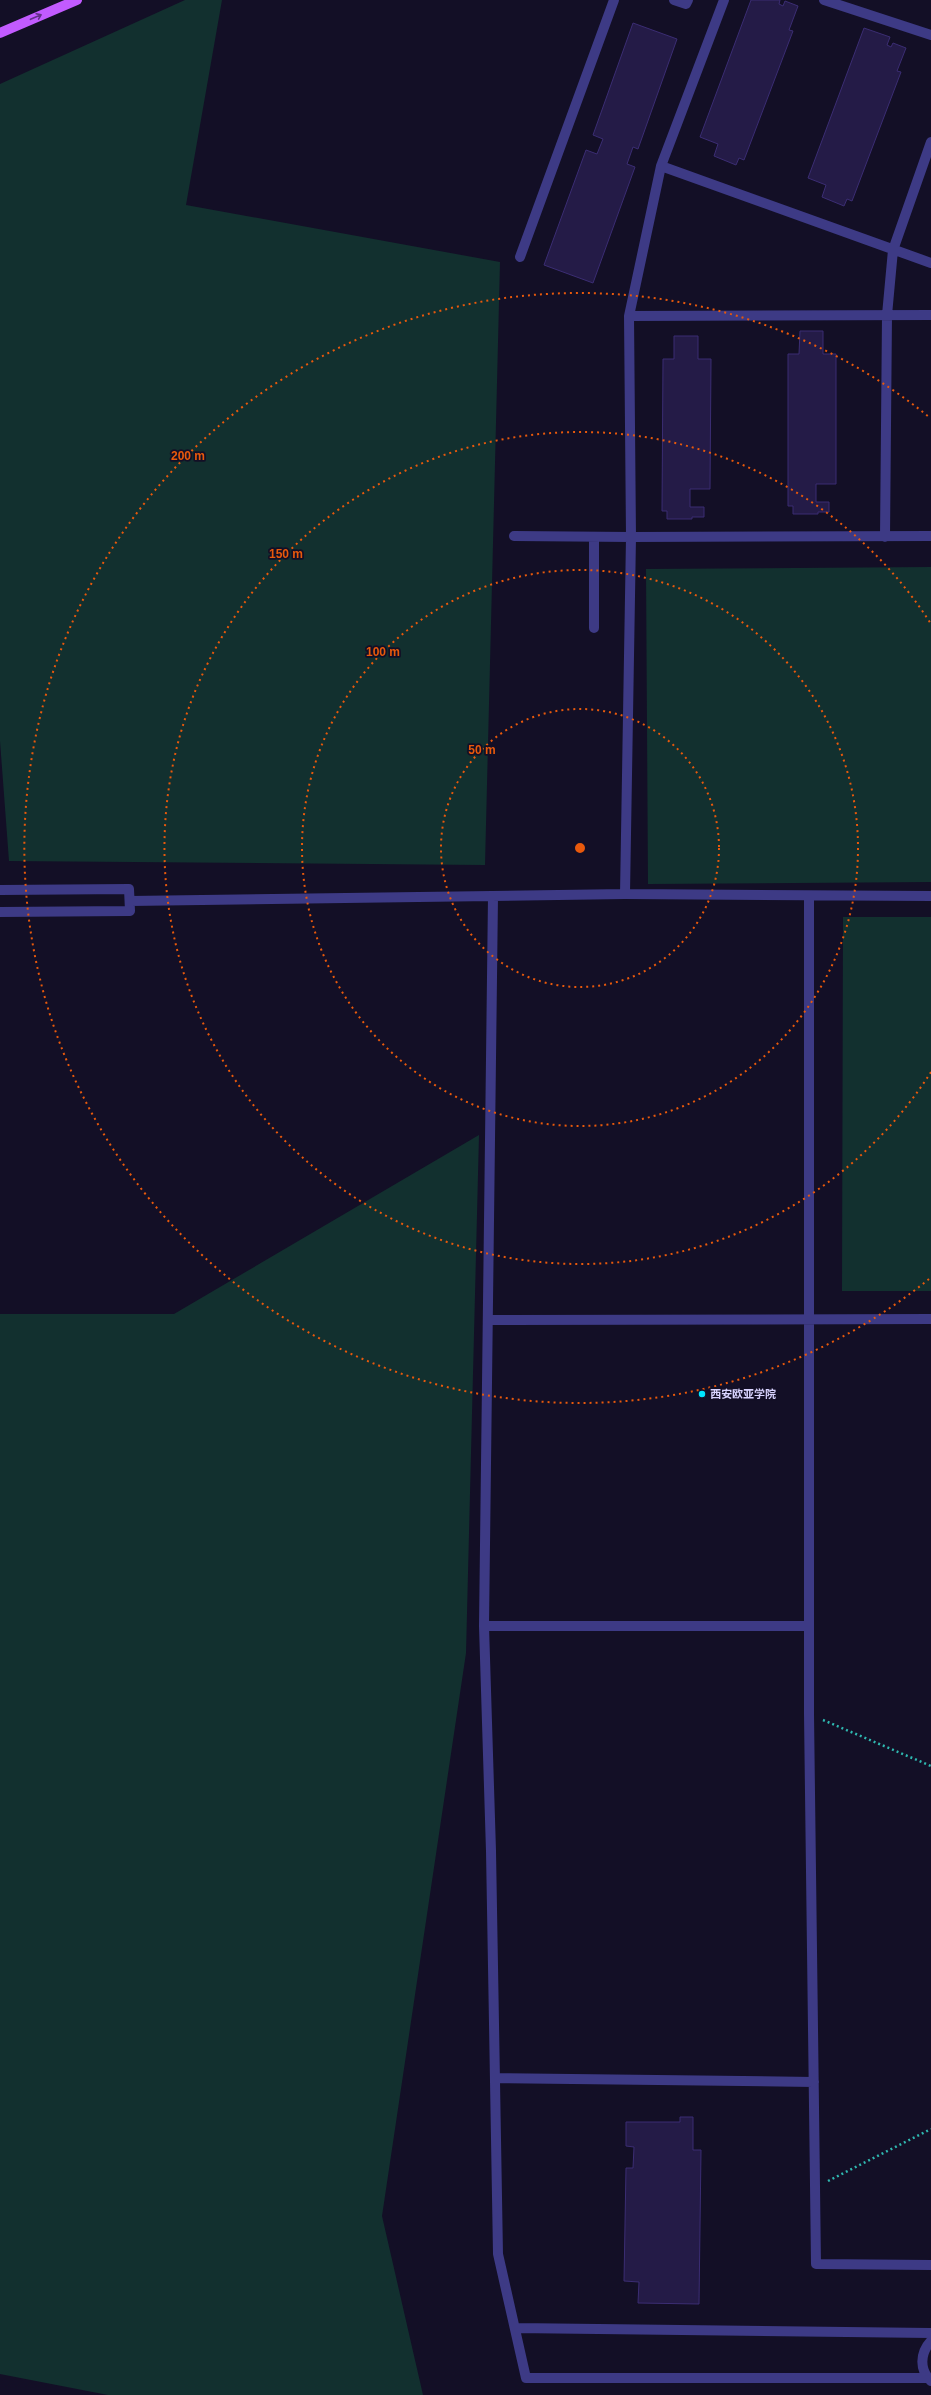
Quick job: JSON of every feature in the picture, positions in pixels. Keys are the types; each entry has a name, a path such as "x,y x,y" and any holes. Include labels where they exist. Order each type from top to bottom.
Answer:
{"main road":[{"path":"0,32 77,0"}],"street":[{"path":"520,257 614,0"},
{"path":"674,0 686,4 688,0"},
{"path":"626,894 631,537 629,316 662,166 724,0"},
{"path":"824,0 931,35"},
{"path":"885,537 887,315 893,250 931,142"},
{"path":"662,166 931,263"},
{"path":"629,316 931,314"},
{"path":"514,536 931,536"},
{"path":"594,537 594,628"},
{"path":"0,890 129,889 130,901 130,911 0,912"},
{"path":"130,901 626,894 931,896"},
{"path":"493,896 484,1626 491,1851 498,2254 526,2378 930,2379 922,2362 923,2354 931,2341"},
{"path":"809,896 809,1714 814,2082 813,2188 816,2264 931,2266"},
{"path":"488,1320 931,1320"},
{"path":"484,1626 809,1626"},
{"path":"495,2078 814,2082"},
{"path":"515,2328 931,2333"}],"path":[{"path":"809,1714 931,1766"},
{"path":"813,2188 931,2129"}],"green space":[{"path":"185,0 222,0 186,205 500,262 485,865 9,861 0,741 0,84"},
{"path":"931,567 931,882 648,884 646,569"},
{"path":"843,917 931,917 931,1291 842,1291"},
{"path":"479,1135 466,1653 382,2216 423,2395 108,2395 0,2374 0,1314 174,1314"}],"building":[{"path":"751,0 780,0 779,4 783,6 785,1 798,6 789,30 793,31 744,160 739,158 736,165 714,156 718,144 700,137"},
{"path":"633,23 677,39 638,149 633,147 627,164 635,167 593,283 544,265 586,150 597,154 603,139 593,135"},
{"path":"864,28 890,37 887,45 891,47 893,43 906,48 897,71 901,72 852,201 847,199 844,206 822,197 826,185 808,178"},
{"path":"800,331 823,331 823,354 836,354 836,484 816,484 816,502 829,502 829,512 818,512 818,514 793,514 793,506 788,506 788,354 799,354"},
{"path":"674,336 698,336 698,359 711,359 710,489 690,489 690,507 704,507 704,517 692,517 692,519 667,519 667,511 662,511 663,359 674,359"},
{"path":"680,2117 693,2117 693,2150 701,2150 699,2304 638,2303 639,2282 624,2281 626,2168 633,2168 634,2147 626,2146 626,2122 680,2122"}],"place":[{"name":"西安欧亚学院","path":"702,1394"}]}
